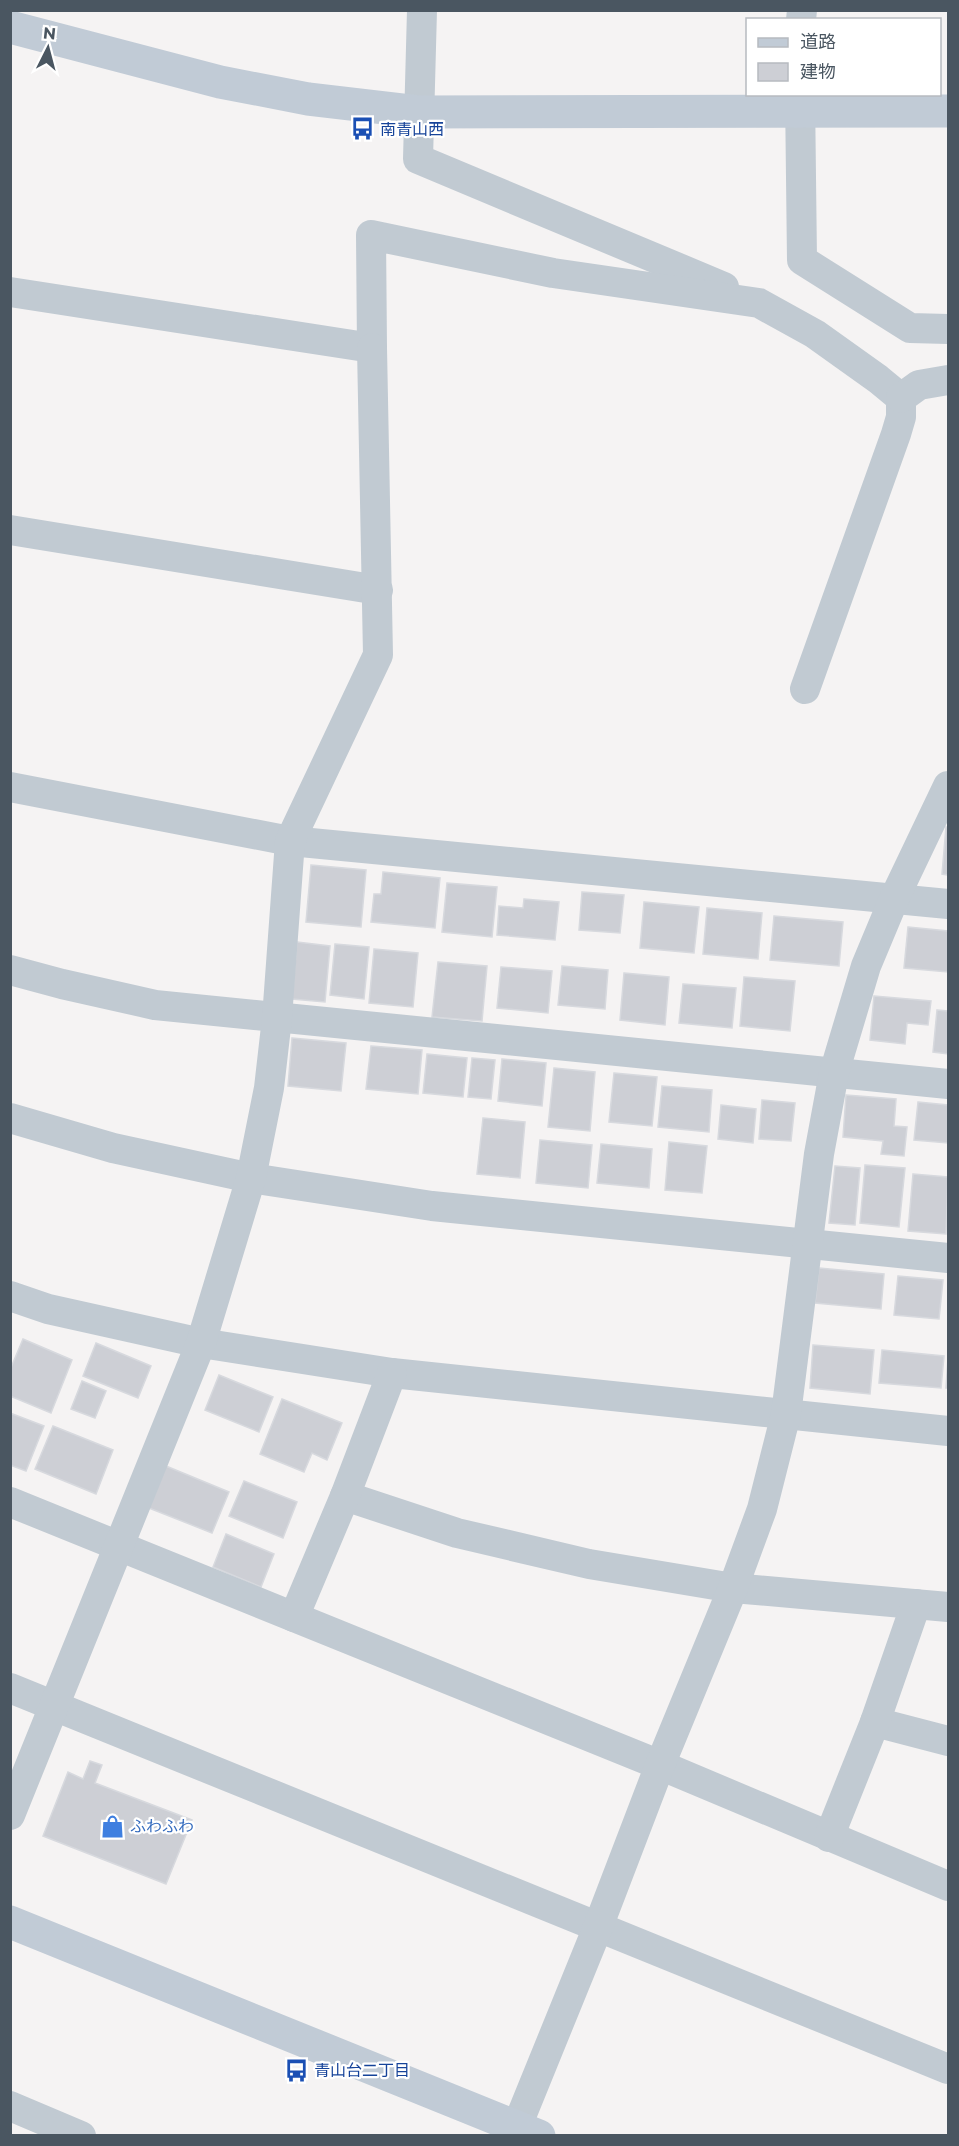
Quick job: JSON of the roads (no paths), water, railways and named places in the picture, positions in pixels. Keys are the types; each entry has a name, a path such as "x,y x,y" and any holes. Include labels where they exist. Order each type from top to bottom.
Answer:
{"street":[{"path":"422,10 418,159 759,303 815,334 901,398"},
{"path":"10,27 220,82 329,102 419,112 800,102 948,111"},
{"path":"800,102 802,260 910,328 948,329"},
{"path":"10,1815 201,1343 251,1178 269,1088 277,1018 290,841 378,655 371,235 553,273 759,303"},
{"path":"10,292 372,348"},
{"path":"901,398 919,385 948,380"},
{"path":"805,689 896,434 901,417 901,398"},
{"path":"10,530 378,590"},
{"path":"10,1922 523,2133 660,1765 733,1588 762,1509 786,1414 819,1154 834,1073 866,966 894,899 948,786"},
{"path":"10,787 290,841 948,904"},
{"path":"10,970 155,1005 948,1084"},
{"path":"10,1118 113,1148 251,1178 432,1206 948,1258"},
{"path":"10,1296 48,1309 201,1343 392,1372 948,1431"},
{"path":"294,1617 345,1496 392,1372"},
{"path":"345,1496 457,1533 589,1564 733,1588 948,1607"},
{"path":"10,1502 660,1765 948,1886"},
{"path":"829,1837 875,1722 916,1604"},
{"path":"10,1688 948,2069"},
{"path":"875,1722 948,1741"},
{"path":"10,2106 81,2136"}],"place":[{"name":"南青山西","path":"362,129"},
{"name":"ふわふわ","path":"112,1826"},
{"name":"青山台二丁目","path":"296,2070"}]}
